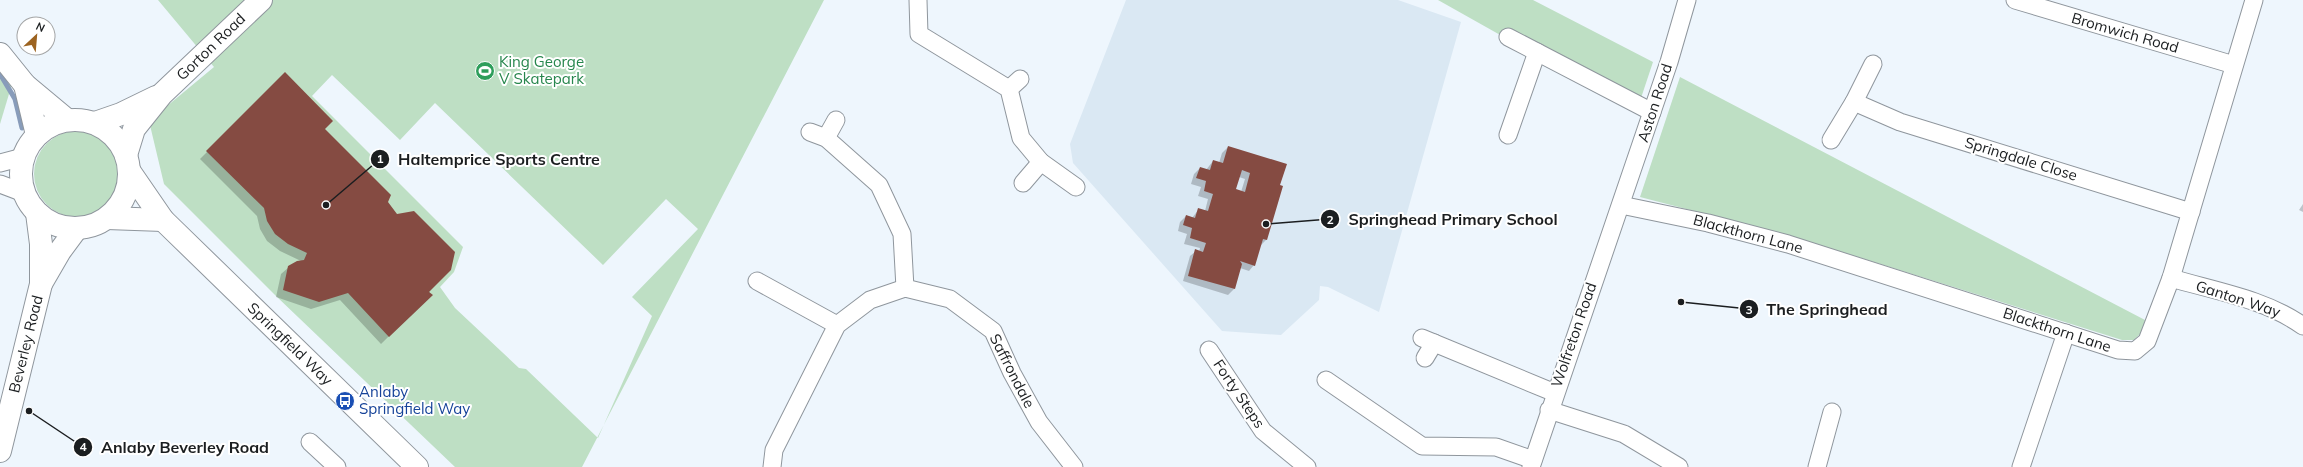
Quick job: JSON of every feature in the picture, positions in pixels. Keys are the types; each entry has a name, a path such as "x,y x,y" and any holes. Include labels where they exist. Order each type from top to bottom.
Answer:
{"main road":[{"name":"Gorton Road","path":"128,163 134,128 162,94 261,0"},
{"path":"0,54 25,85 66,120"},
{"path":"25,85 37,134"},
{"name":"Gorton Road","path":"95,123 121,114 162,94"},
{"path":"66,120 81,120 95,123 108,130 119,141 128,163 127,190 119,206 107,218 93,225 78,228 63,227 49,222 37,213 24,192 21,175 23,157 37,134 51,125 66,120"},
{"name":"Springfield Way","path":"128,163 163,220 417,467"},
{"name":"Beverley Road","path":"0,451 41,284 41,244 37,213"},
{"path":"107,218 163,220"},
{"name":"Beverley Road","path":"41,284 60,251 78,228"}],"street":[{"path":"918,0 919,34 1014,84 1021,138 1041,162 1076,187"},
{"name":"Aston Road","path":"1621,205 1687,0"},
{"name":"Bromwich Road","path":"2015,0 2234,64"},
{"name":"Blackthorn Lane","path":"1621,205 1708,223 1788,244 2118,350 2135,351 2147,341 2171,278 2254,0"},
{"path":"1508,37 1652,112"},
{"path":"1508,135 1537,52"},
{"path":"1831,140 1854,102 1873,64"},
{"name":"Springdale Close","path":"1854,102 1900,122 2191,212"},
{"path":"826,138 836,120"},
{"path":"772,467 774,450 837,325 870,300 905,288 902,234 879,185 826,138 810,132"},
{"path":"0,164 23,157"},
{"path":"1023,183 1041,162"},
{"path":"0,184 24,192"},
{"name":"Wolfreton Road","path":"1532,463 1549,410 1621,205"},
{"path":"755,278 837,325"},
{"name":"Ganton Way","path":"2171,278 2268,306 2286,314 2303,326"},
{"name":"Saffrondale","path":"905,288 950,299 993,331 1012,373 1039,422 1074,467"},
{"path":"2021,467 2066,333"},
{"path":"1424,358 1428,341 1555,393"},
{"name":"Forty Steps","path":"1209,350 1264,431 1307,467"},
{"path":"1326,380 1422,446 1496,447 1532,463"},
{"path":"1549,410 1624,434 1678,467"},
{"path":"1817,467 1833,412"},
{"path":"310,442 337,467"}],"shaded area":[{"path":"1126,0 1398,0 1461,22 1379,312 1328,287 1320,286 1319,300 1281,335 1222,331 1073,163 1070,144"}],"green space":[{"path":"158,0 824,0 604,425 652,316 632,297 698,229 666,199 603,265 435,103 400,140 332,75 312,96 463,247 454,272 440,287 455,308 519,368 526,369 597,437 582,467 455,467 276,296 164,184 149,121 214,67"},
{"path":"1438,0 1533,0 1653,62 1641,98 1507,28 1502,36"},
{"path":"0,67 12,84 0,124"},
{"path":"1680,77 2145,320 2142,332 2134,340 2122,340 1791,236 1640,197"},
{"path":"77,131 94,134 108,143 117,157 120,174 117,191 108,205 94,214 77,217 60,214 46,205 37,191 34,174 37,157 46,143 60,134"}],"building":[{"path":"285,72 333,121 325,129 391,195 388,202 397,214 414,211 455,252 451,270 429,292 433,295 389,337 348,293 319,302 283,290 288,266 297,261 304,260 307,253 288,244 275,234 267,221 264,208 206,151"},
{"path":"1228,146 1287,164 1280,185 1283,186 1267,240 1263,239 1255,266 1240,261 1242,264 1235,289 1188,276 1195,249 1203,252 1206,243 1190,238 1192,228 1183,225 1186,215 1195,218 1198,208 1208,211 1213,194 1204,191 1206,181 1196,178 1200,167 1210,170 1213,160 1223,163","holes":["1242,170 1250,173 1245,192 1236,189"]}],"waterway":[{"path":"0,74 15,99 22,128"}],"place":[{"name":"King George V Skatepark","path":"485,71"},
{"name":"Haltemprice Sports Centre","path":"326,205"},
{"name":"Springhead Primary School","path":"1266,224"},
{"name":"The Springhead","path":"1681,302"},
{"name":"Anlaby Springfield Way","path":"345,401"},
{"name":"Anlaby Beverley Road","path":"29,411"}]}
